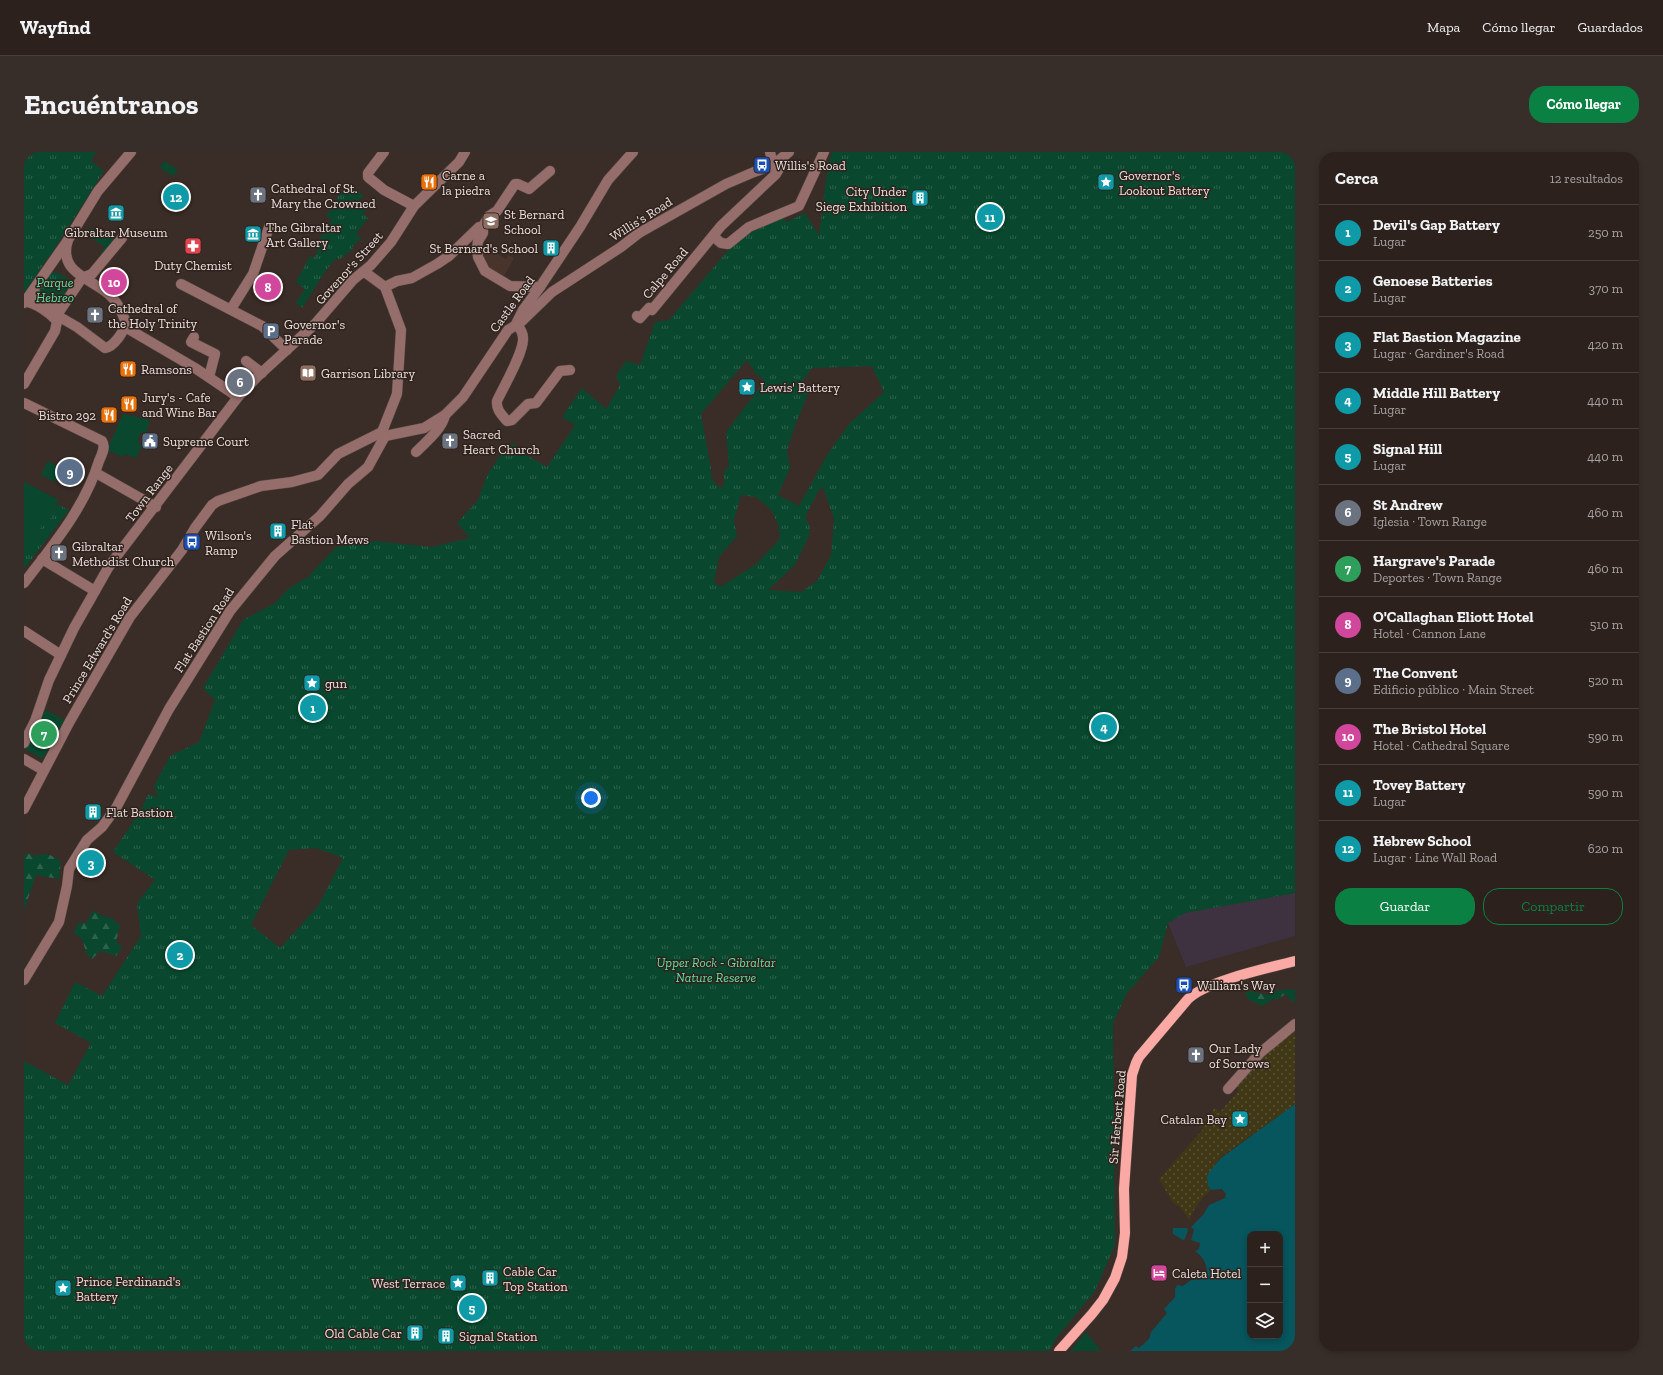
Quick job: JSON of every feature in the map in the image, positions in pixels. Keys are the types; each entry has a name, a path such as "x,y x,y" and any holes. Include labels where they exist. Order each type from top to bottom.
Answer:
{"main road":[{"name":"Sir Herbert Road","path":"1059,1351 1103,1300 1115,1278 1122,1257 1125,1233 1124,1189 1132,1076 1139,1057 1188,999 1197,992 1218,983 1295,961"}],"street":[{"path":"24,302 34,290 68,240 98,191 132,152"},
{"path":"384,152 368,173 368,177 384,190 414,206"},
{"name":"Govenor's Street","path":"260,374 315,324 353,280 362,273 391,242 414,206 459,162 465,152"},
{"name":"Castle Road","path":"382,432 424,428 445,415 463,397 508,330 516,324 523,310 608,180 633,152"},
{"path":"770,152 775,164"},
{"name":"Willis’s Road","path":"516,324 526,318 552,292 621,247 640,232 726,184 775,164 789,152"},
{"path":"712,236 728,244 749,227 799,206 824,152"},
{"name":"Calpe Road","path":"637,316 640,318 649,308 652,310 720,226 776,174 779,169 775,164"},
{"path":"540,286 510,286 485,271 478,257 477,248 483,226 489,216 497,211 515,184 529,188 550,171"},
{"path":"385,286 397,281 412,278 437,264 479,227 483,226"},
{"path":"230,309 252,274 269,227"},
{"path":"24,384 54,331 58,315 82,278 92,274 122,238"},
{"path":"34,290 36,296 54,308 58,315 105,348 113,344 125,327 126,323 115,300 107,292 82,278 66,258 65,251 68,240"},
{"path":"362,273 366,273 385,286 400,326 401,336 397,394 382,432"},
{"path":"181,284 262,326 286,350"},
{"path":"24,302 31,302 52,316 58,315"},
{"path":"516,324 522,332 523,342 520,353 496,405 498,411 507,421 512,420 528,404 536,403 560,371 570,370"},
{"path":"125,327 209,377 238,397"},
{"path":"194,337 191,342 215,354 209,377"},
{"path":"246,361 260,374"},
{"name":"Town Range","path":"24,743 35,721 49,680 61,655 95,591 113,561 156,507 238,397 260,374"},
{"path":"24,403 102,441 104,447 96,473 81,504 24,583"},
{"path":"416,452 443,421 445,415"},
{"name":"Prince Edward's Road","path":"24,809 42,775 43,770 107,654 130,617 182,550 195,528 212,505 218,501 261,486 292,482 318,475 338,454 382,432"},
{"name":"Flat Bastion Road","path":"24,980 59,922 66,892 69,869 87,840 102,827 116,808 169,709 230,611 275,556 320,516 348,484 368,467 382,432"},
{"path":"96,473 156,507"},
{"path":"42,559 95,591"},
{"path":"24,631 61,655"},
{"path":"24,759 43,770"},
{"path":"1228,1089 1260,1053 1295,1024"}],"shaded area":[{"path":"484,246 506,259 509,255 514,258 503,278 486,268 481,249"},
{"path":"1295,893 1295,936 1186,967 1168,923 1185,913"}],"green space":[{"path":"24,152 96,152 91,161 104,171 53,251 55,253 52,257 49,256 24,293"},
{"name":"Upper Rock - Gibraltar Nature Reserve","path":"832,152 1295,152 1295,893 1185,913 1168,923 1159,957 1127,993 1113,1023 1115,1245 1095,1291 1057,1337 1049,1351 24,1351 24,1061 68,1085 91,1043 55,1023 75,982 102,996 141,936 137,903 155,880 113,852 142,808 148,794 158,797 154,786 170,756 199,742 215,700 203,688 243,620 275,603 288,589 308,577 336,547 374,541 431,547 470,538 457,523 478,500 487,475 501,454 513,443 526,455 547,467 575,425 562,417 582,388 606,409 620,385 616,376 626,361 640,365 655,322 669,320 730,248 750,230 782,215 786,222 805,213 819,235 828,165","holes":["747,360 756,374 765,381 726,432 729,466 724,471 724,485 720,488 712,478 701,414","872,366 884,392 849,424 827,455 799,506 778,495 790,468 787,450 808,394 799,386 812,368","823,487 834,519 831,555 817,581 801,592 768,590 795,565 809,536 810,527 805,517 819,490","741,495 756,497 771,510 778,524 780,539 755,565 720,587 714,582 719,557 737,536 734,520","316,848 343,858 318,906 280,948 251,925 289,850"]},
{"path":"164,161 178,170 173,176 160,168"},
{"path":"351,186 363,195 358,203 366,209 363,214 368,218 356,234 361,238 352,247 353,249 340,259 336,258 324,273 302,308 296,303 305,289 296,282 310,256 314,258 318,249 315,246 332,220 326,216 343,189"},
{"path":"90,228 96,229 118,239 110,244 110,247 105,254 100,254 105,247 85,234"},
{"name":"Parque Hebreo","path":"51,271 64,276 74,286 61,304 55,306 38,295 39,288"},
{"path":"123,414 150,420 146,433 141,432 137,443 142,444 137,458 124,454 123,457 107,450"},
{"path":"48,461 62,469 55,482 41,475"},
{"path":"24,482 59,500 51,511 54,514 49,520 44,517 42,526 24,549"},
{"path":"57,504 69,510 24,569 24,549 42,526 39,524 44,517 49,520 54,514 51,511"},
{"path":"46,710 64,720 43,759 25,749"},
{"path":"27,853 36,856 43,854 49,855 61,861 59,879 36,875 24,910 24,857"},
{"path":"97,911 99,915 112,918 120,926 116,941 122,947 116,956 100,951 92,959 87,955 82,939 74,933 78,923 85,923 92,912"},
{"path":"1295,990 1295,1001 1292,1002 1286,994 1276,1000 1273,999 1262,1006 1248,999 1245,993 1251,991 1266,995 1275,991"},
{"path":"1086,1332 1101,1351 1070,1351"}],"sand":[{"name":"Catalan Bay","path":"1295,1027 1295,1104 1221,1157 1213,1167 1209,1177 1208,1186 1211,1190 1198,1204 1189,1220 1180,1207 1173,1203 1159,1179 1203,1129 1199,1126 1215,1108 1220,1112 1239,1090 1234,1086 1273,1046"}],"water":[{"path":"1295,1104 1295,1351 1130,1351 1136,1346 1139,1348 1149,1339 1151,1332 1167,1313 1164,1309 1175,1297 1175,1289 1177,1285 1183,1286 1191,1280 1204,1279 1205,1277 1204,1273 1207,1271 1205,1262 1195,1251 1199,1249 1200,1243 1191,1240 1194,1230 1191,1227 1203,1215 1209,1205 1225,1198 1226,1194 1222,1189 1211,1190 1208,1186 1207,1177 1209,1172 1221,1158"},
{"path":"1173,1228 1187,1228 1188,1230 1185,1239 1183,1240 1173,1234"}],"place":[{"name":"Willis's Road","path":"762,165"},
{"name":"Carne a la piedra","path":"429,182"},
{"name":"Governor's Lookout Battery","path":"1106,182"},
{"name":"Cathedral of St. Mary the Crowned","path":"258,195"},
{"name":"Hebrew School","path":"176,197"},
{"name":"City Under Siege Exhibition","path":"920,198"},
{"name":"Gibraltar Museum","path":"116,213"},
{"name":"Tovey Battery","path":"990,217"},
{"name":"St Bernard School","path":"491,221"},
{"name":"The Gibraltar Art Gallery","path":"253,234"},
{"name":"Duty Chemist","path":"193,246"},
{"name":"St Bernard's School","path":"551,248"},
{"name":"The Bristol Hotel","path":"114,282"},
{"name":"O'Callaghan Eliott Hotel","path":"268,287"},
{"name":"Cathedral of the Holy Trinity","path":"95,315"},
{"name":"Governor's Parade","path":"271,331"},
{"name":"Ramsons","path":"128,369"},
{"name":"Garrison Library","path":"308,373"},
{"name":"St Andrew","path":"240,382"},
{"name":"Lewis' Battery","path":"747,387"},
{"name":"Jury's - Cafe and Wine Bar","path":"129,404"},
{"name":"Bistro 292","path":"109,415"},
{"name":"Supreme Court","path":"150,441"},
{"name":"Sacred Heart Church","path":"450,441"},
{"name":"The Convent","path":"70,472"},
{"name":"Flat Bastion Mews","path":"278,531"},
{"name":"Wilson's Ramp","path":"192,542"},
{"name":"Gibraltar Methodist Church","path":"59,553"},
{"name":"gun","path":"312,683"},
{"name":"Devil's Gap Battery","path":"313,708"},
{"name":"Middle Hill Battery","path":"1104,727"},
{"name":"Hargrave's Parade","path":"44,734"},
{"name":"Flat Bastion","path":"93,812"},
{"name":"Flat Bastion Magazine","path":"91,863"},
{"name":"Genoese Batteries","path":"180,955"},
{"name":"William's Way","path":"1184,985"},
{"name":"Our Lady of Sorrows","path":"1196,1055"},
{"name":"Catalan Bay","path":"1240,1119"},
{"name":"Caleta Hotel","path":"1159,1273"},
{"name":"Cable Car Top Station","path":"490,1278"},
{"name":"West Terrace","path":"458,1283"},
{"name":"Prince Ferdinand's Battery","path":"63,1288"},
{"name":"Signal Hill","path":"472,1308"},
{"name":"Old Cable Car","path":"415,1333"},
{"name":"Signal Station","path":"446,1336"}]}
